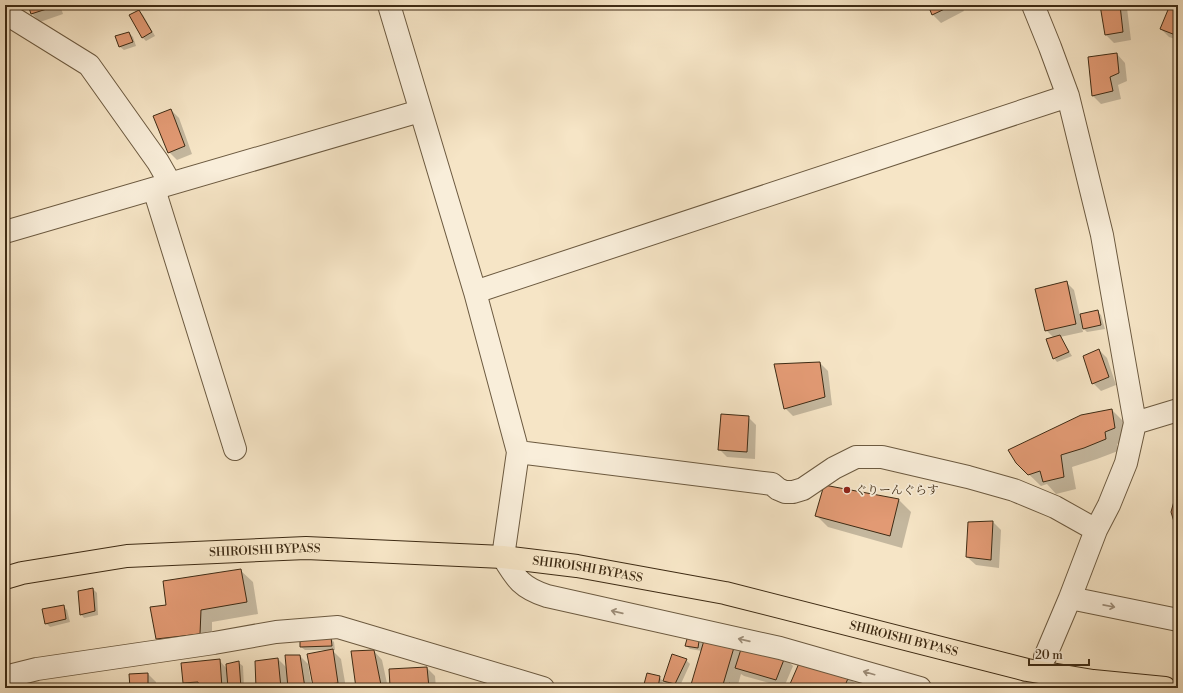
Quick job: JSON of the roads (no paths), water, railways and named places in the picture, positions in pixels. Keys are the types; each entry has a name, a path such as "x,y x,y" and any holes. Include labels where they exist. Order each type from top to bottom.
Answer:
{"highway":[{"name":"SHIROISHI BYPASS","path":"5,578 127,556 306,548 502,557 577,566 725,593 1027,670 1093,681 1165,688"},
{"name":"SHIROISHI BYPASS","path":"1161,688 1178,687"}],"street":[{"path":"389,5 475,292 518,452 502,557 520,583 533,592 547,596 780,648 920,688"},
{"path":"1033,5 1068,96 1102,235 1135,423 1126,463 1109,505 1096,530 1070,598 1045,657"},
{"path":"5,13 89,65 158,162 162,186 235,449"},
{"path":"475,292 1068,96"},
{"path":"5,232 420,111"},
{"path":"1135,423 1178,410"},
{"path":"518,452 772,484 785,492 793,492 803,489 834,468 856,457 882,457 968,477 1014,490 1055,507 1096,530"},
{"path":"1070,598 1178,620"},
{"path":"5,677 38,669 214,643 276,632 338,627 485,679 543,688"}],"tunnel":[{"path":"1031,688 1045,657"}],"place":[{"name":"ぐりーんぐらす","path":"847,490"}]}
